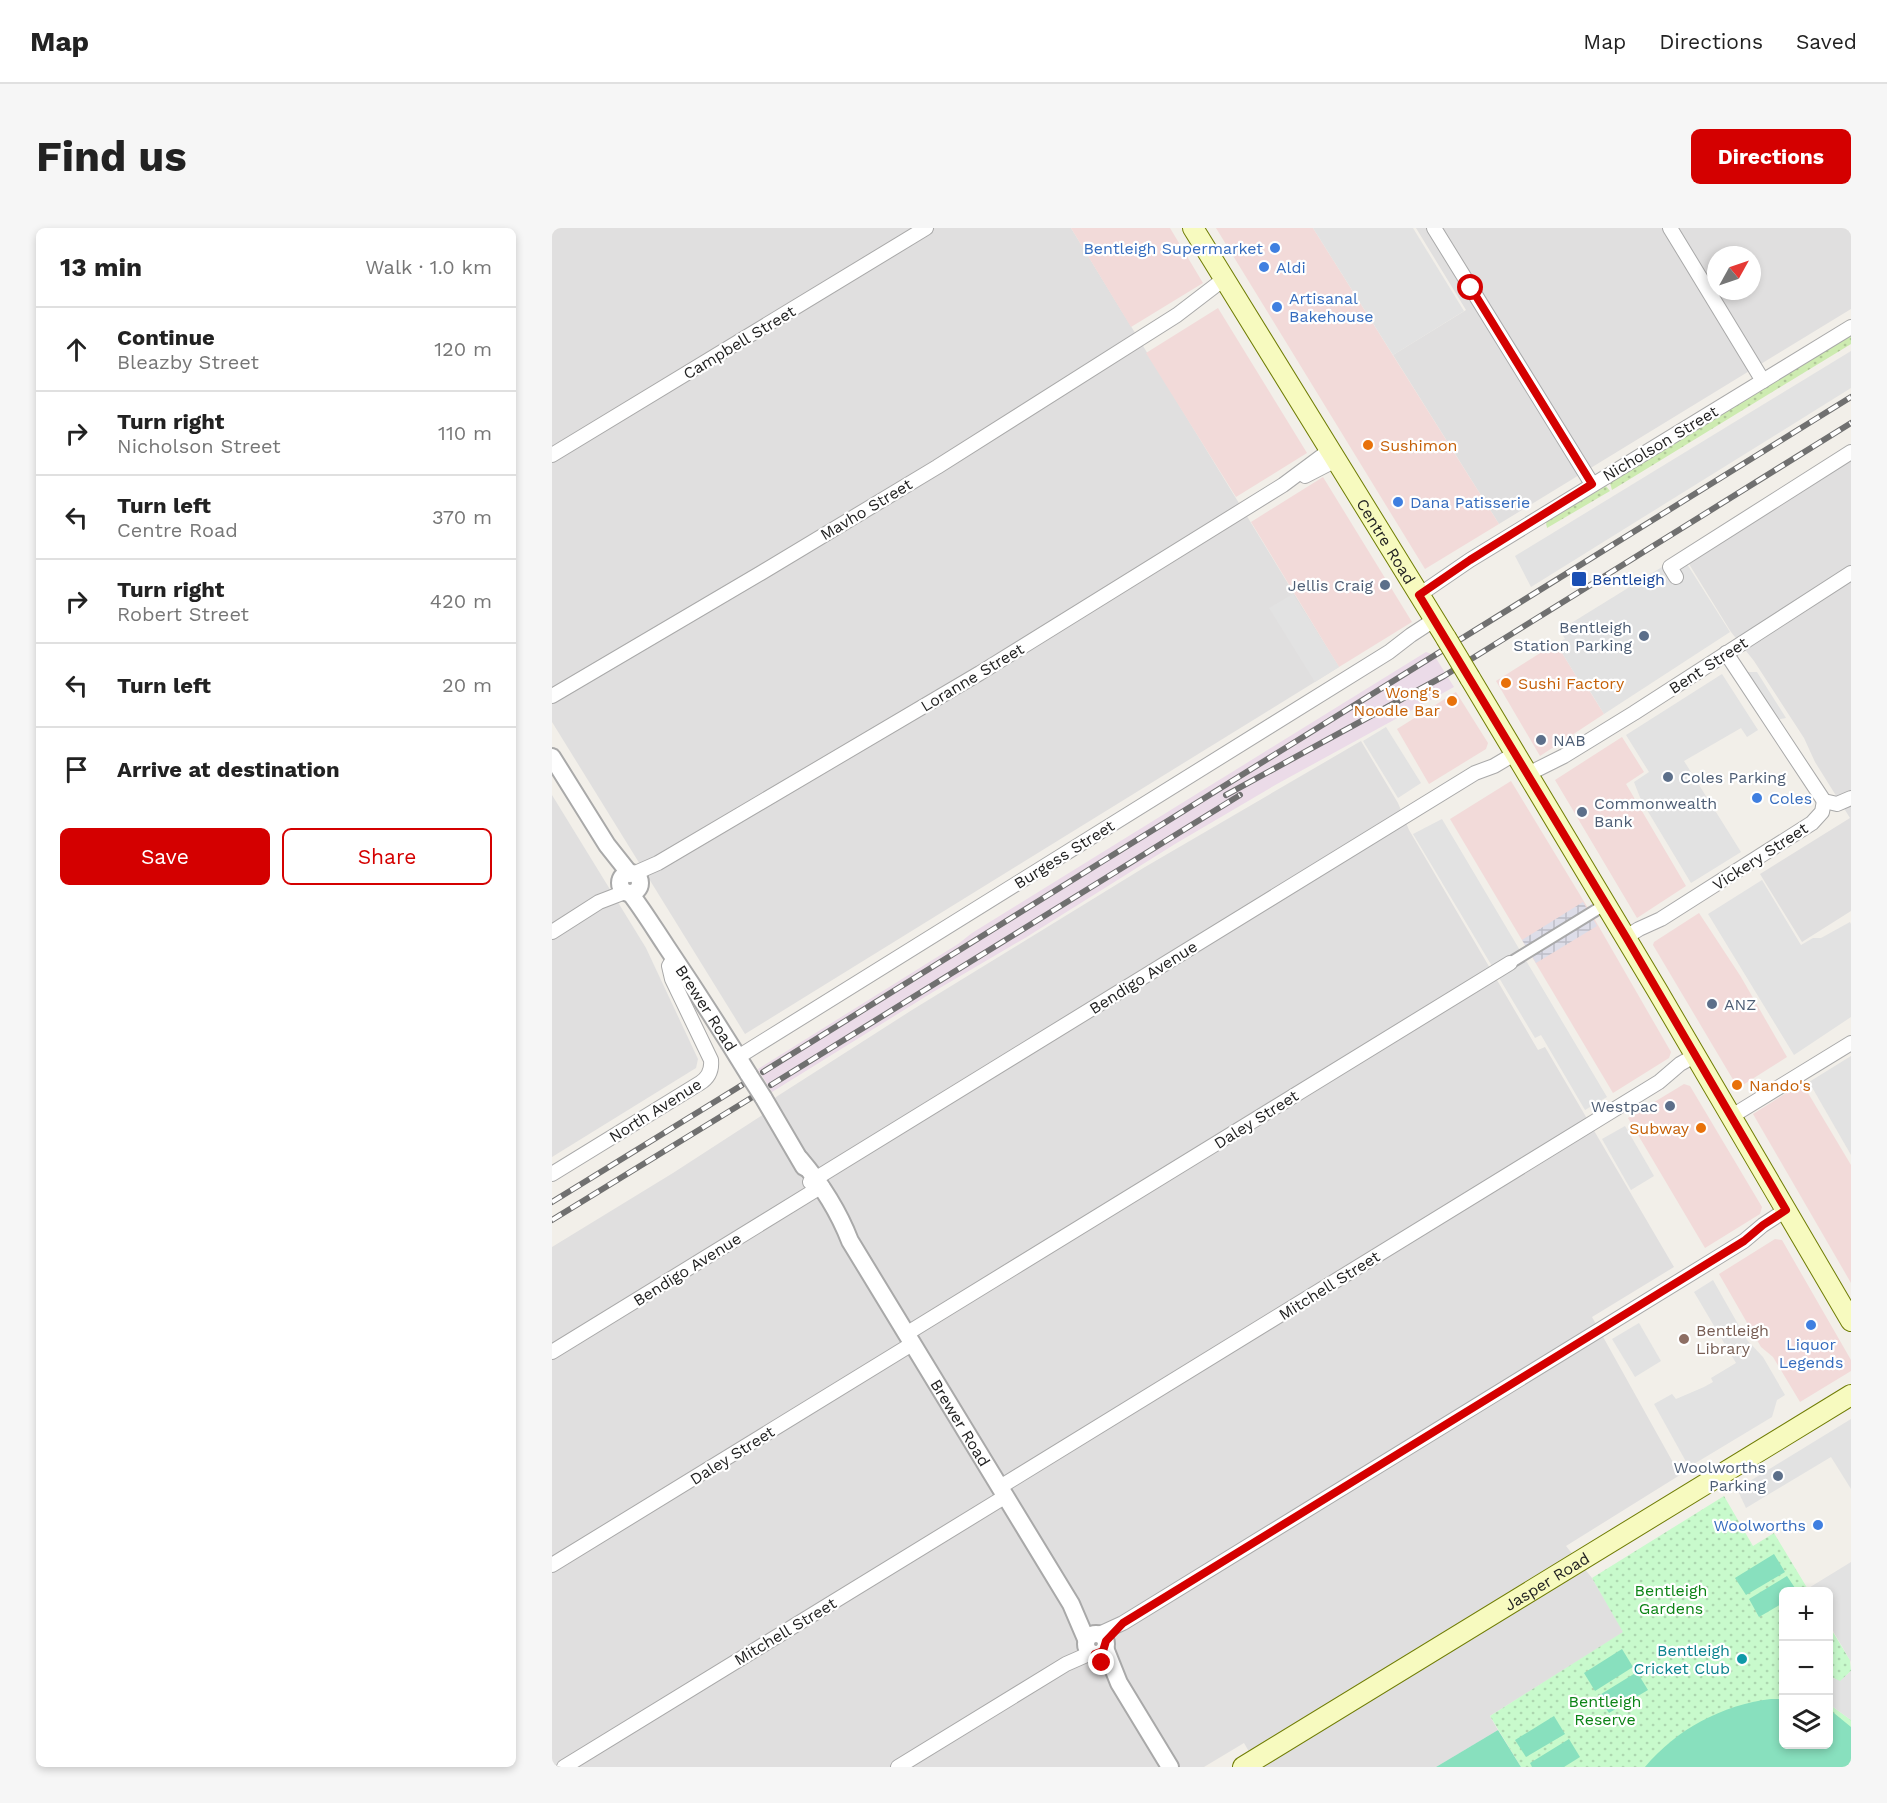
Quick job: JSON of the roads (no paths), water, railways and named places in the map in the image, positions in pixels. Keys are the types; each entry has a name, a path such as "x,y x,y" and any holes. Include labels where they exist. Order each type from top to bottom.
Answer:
{"main road":[{"name":"Centre Road","path":"1193,228 1531,778 1851,1321"},
{"name":"Jasper Road","path":"1243,1767 1851,1395"}],"street":[{"name":"Campbell Street","path":"552,455 926,228"},
{"path":"1434,228 1592,484"},
{"path":"1670,228 1763,381"},
{"name":"Mavho Street","path":"552,696 927,473 1228,284"},
{"name":"Nicholson Street","path":"1417,591 1428,579 1470,560 1851,327"},
{"path":"1676,577 1670,567 1851,452"},
{"name":"Loranne Street","path":"552,932 658,863 980,673 1333,455"},
{"name":"Bent Street","path":"1531,778 1546,773 1564,756 1851,573"},
{"name":"Burgess Street","path":"738,1057 1389,652 1411,635 1439,628"},
{"path":"1726,653 1824,801 1837,804 1851,798"},
{"name":"Bendigo Avenue","path":"552,1352 816,1184 1475,773 1490,759 1514,750"},
{"name":"Brewer Road","path":"552,758 630,883 650,920 763,1097 816,1184 836,1227 850,1241 1170,1767"},
{"name":"Vickery Street","path":"1628,941 1644,936 1661,919 1812,823 1822,812 1824,801"},
{"name":"Daley Street","path":"552,1565 1606,904"},
{"name":"North Avenue","path":"552,1174 708,1076 711,1060 672,979 669,966 674,958"},
{"path":"1732,1116 1851,1043"},
{"name":"Mitchell Street","path":"564,1767 1659,1082 1680,1064 1698,1058"},
{"path":"898,1767 1066,1664 1123,1623 1744,1241 1763,1225 1789,1214"}],"railway":[{"path":"763,1072 1851,397"},
{"path":"1226,795 1444,676 1851,423"},
{"path":"771,1085 1240,795"},
{"path":"552,1202 742,1085"},
{"path":"552,1220 751,1098"}],"place":[{"name":"Bentleigh Supermarket","path":"1275,248"},
{"name":"Aldi","path":"1264,267"},
{"name":"Artisanal Bakehouse","path":"1277,307"},
{"name":"Sushimon","path":"1368,445"},
{"name":"Dana Patisserie","path":"1398,502"},
{"name":"Bentleigh","path":"1579,579"},
{"name":"Jellis Craig","path":"1385,585"},
{"name":"Bentleigh Station Parking","path":"1644,636"},
{"name":"Sushi Factory","path":"1506,683"},
{"name":"Wong's Noodle Bar","path":"1452,701"},
{"name":"NAB","path":"1541,740"},
{"name":"Coles Parking","path":"1668,777"},
{"name":"Coles","path":"1757,798"},
{"name":"Commonwealth Bank","path":"1582,812"},
{"name":"ANZ","path":"1712,1004"},
{"name":"Nando's","path":"1737,1085"},
{"name":"Westpac","path":"1670,1106"},
{"name":"Subway","path":"1701,1128"},
{"name":"Liquor Legends","path":"1811,1325"},
{"name":"Bentleigh Library","path":"1684,1339"},
{"name":"Woolworths Parking","path":"1778,1476"},
{"name":"Woolworths","path":"1818,1525"},
{"name":"Bentleigh Cricket Club","path":"1742,1659"}],"park label":[{"name":"Bentleigh Gardens","path":"1671,1599"},
{"name":"Bentleigh Reserve","path":"1605,1710"}]}
